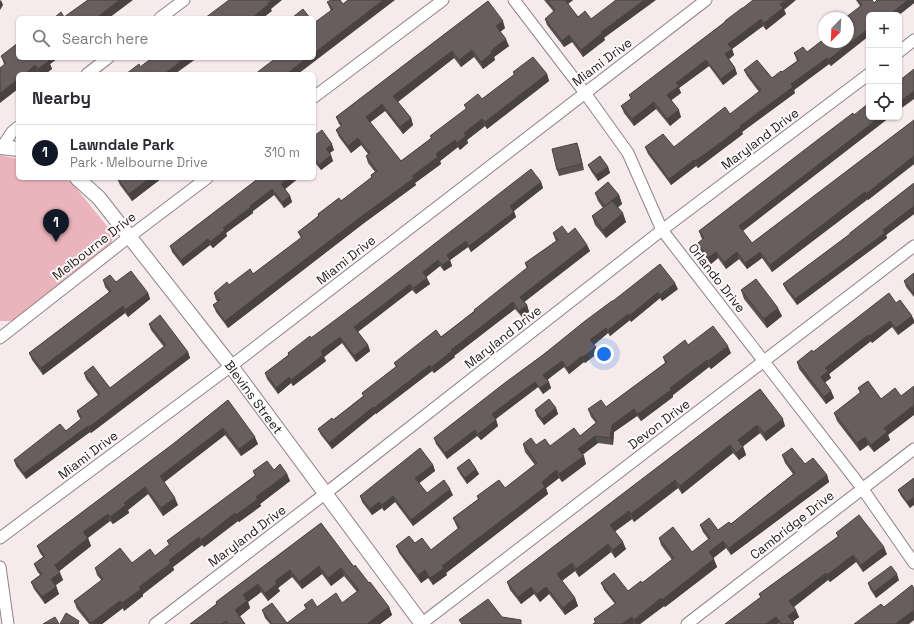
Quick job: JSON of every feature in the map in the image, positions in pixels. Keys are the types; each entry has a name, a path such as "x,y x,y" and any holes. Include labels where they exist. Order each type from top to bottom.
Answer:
{"street":[{"path":"163,16 184,0"},
{"path":"316,95 443,0"},
{"name":"Orlando Drive","path":"514,0 585,93 628,153 662,230 862,488 914,563"},
{"name":"Miami Drive","path":"0,538 232,366 706,0"},
{"path":"902,50 914,40"},
{"path":"90,72 105,60"},
{"name":"Maryland Drive","path":"155,624 326,493 662,230 866,76"},
{"path":"16,129 1,147 16,149"},
{"name":"Blevins Street","path":"79,180 99,198 232,366 422,624"},
{"name":"Melbourne Drive","path":"0,338 204,180"},
{"name":"Devon Drive","path":"422,624 914,246"},
{"name":"Cambridge Drive","path":"687,624 914,448"},
{"path":"0,567 8,624"}],"shaded area":[{"path":"0,155 16,159 16,180 67,180 72,183 111,231 113,238 110,247 13,321 0,321"}],"building":[{"path":"88,0 119,0 99,16 65,16"},
{"path":"229,0 271,0 268,2 269,4 254,16 208,16"},
{"path":"331,0 340,0 343,4 348,0 383,0 316,51 316,22 333,9 327,2"},
{"path":"547,0 565,0 578,17 585,11 591,19 616,0 644,0 601,32 602,33 581,50 569,35 562,41 545,19 555,10"},
{"path":"753,0 786,0 780,4 783,8 764,23 761,19 728,44 732,49 725,54 735,68 721,79 706,60 676,83 679,86 667,95 679,110 667,119 654,102 632,119 621,106 632,98 629,95"},
{"path":"858,0 872,0 874,3 877,0 908,0 893,12 866,12 866,30 854,40 853,12 862,5"},
{"path":"488,1 503,21 496,26 506,39 491,51 492,53 481,62 472,50 459,60 452,51 393,96 411,118 400,127 382,104 366,117 401,161 432,138 430,136 467,108 464,105 478,94 482,99 515,74 513,72 533,57 547,74 485,122 482,119 464,133 466,136 457,143 455,140 436,154 438,157 412,176 414,178 225,321 213,305 220,300 214,293 227,282 229,285 250,269 253,274 302,237 298,232 319,216 318,214 339,198 341,201 372,177 371,175 377,171 366,156 370,153 358,138 348,146 336,130 342,125 336,117"},
{"path":"303,9 308,16 294,16"},
{"path":"61,12 63,16 56,16"},
{"path":"818,44 818,48 843,48 791,84 793,87 740,126 741,127 723,141 669,179 645,147 663,134 674,147 725,107 730,114 761,90 744,70 757,60 772,78 799,60 794,53 803,47 807,52"},
{"path":"16,45 16,60 49,61 38,69 35,65 27,72 16,72 16,81 0,93 0,68 6,63 1,56"},
{"path":"149,60 182,60 167,72 129,72 139,64 140,67"},
{"path":"273,60 304,60 289,72 258,72"},
{"path":"914,69 914,91 902,100 902,84 902,79"},
{"path":"866,105 866,120 876,120 739,226 752,243 914,120 914,156 866,194 865,192 770,265 760,252 745,263 737,252 724,262 716,252 708,258 698,243 704,238 699,231 853,113 854,115"},
{"path":"322,130 332,144 326,149 331,155 319,165 316,161 316,134"},
{"path":"577,143 582,164 557,170 552,149"},
{"path":"600,156 608,167 596,175 588,165"},
{"path":"531,169 541,182 510,206 514,212 469,246 466,241 447,255 450,260 442,265 438,260 423,272 427,278 414,288 410,284 354,327 368,345 354,356 340,337 321,351 323,355 291,380 289,377 276,388 265,373 289,355 288,353 310,336 311,338 366,297"},
{"path":"118,180 147,180 129,194"},
{"path":"256,180 286,180 281,184 290,196 282,202 272,189 223,228 225,230 210,242 208,239 181,260 170,246"},
{"path":"608,182 619,195 605,206 595,193"},
{"path":"914,183 914,206 883,230 885,233 795,299 783,284 850,234"},
{"path":"612,201 623,213 603,230 592,216"},
{"path":"562,226 568,234 575,228 587,245 520,297 527,305 519,311 513,302 451,350 452,351 432,367 430,365 374,408 373,407 329,443 318,429 332,418 333,420 364,396 362,393 397,366 394,363 436,330 441,337 528,267 525,263 558,240 553,233"},
{"path":"660,264 675,283 660,295 658,292 629,316 628,314 608,330 606,328 590,340 596,347 583,357 582,356 567,368 562,361 543,375 549,382 540,388 535,382 492,414 496,420 478,434 475,430 445,453 434,438"},
{"path":"131,271 148,293 125,310 123,306 41,368 29,353 111,291 103,280 110,275 116,282"},
{"path":"914,273 914,294 904,281"},
{"path":"756,279 778,308 764,319 741,290"},
{"path":"889,293 896,303 900,300 912,316 896,328 890,321 869,336 868,335 825,368 828,371 821,377 831,391 824,397 797,362 812,350 813,352"},
{"path":"160,315 188,352 89,427 88,426 24,473 14,460 60,424 66,431 82,418 77,411 100,394 84,373 93,366 110,388 166,345 149,324"},
{"path":"713,326 728,346 708,361 707,360 670,388 671,390 638,414 634,409 612,425 610,438 595,436 578,449 584,456 559,474 556,470 542,482 545,487 442,566 444,568 430,578 425,570 418,575 396,546 409,536 415,543 422,538 431,550 460,527 453,518 479,499 477,496 499,480 505,488 537,463 523,444 531,438 536,445 545,439 550,446 574,428 580,436 597,422 588,409 601,400 606,407 667,362 663,357 685,340 688,345"},
{"path":"868,381 881,399 895,388 901,396 914,386 914,405 884,428 887,432 871,445 865,437 857,443 834,413 861,392 858,388"},
{"path":"760,389 783,419 764,433 757,425 738,440 743,447 736,453 730,445 680,486 675,480 631,514 629,511 610,525 623,542 613,550 608,544 576,569 572,563 557,574 575,598 563,608 546,587 537,594 531,587 518,597 507,582"},
{"path":"549,399 556,408 542,419 535,410"},
{"path":"228,400 255,437 239,449 223,428 160,476 175,498 161,508 145,487 124,503 126,505 110,517 108,514 83,532 88,538 55,565 60,573 51,579 56,587 42,597 31,582 42,574 34,564 45,556 37,546 173,444"},
{"path":"420,448 433,465 415,478 427,493 444,480 450,489 411,520 393,496 382,505 379,502 370,509 360,496"},
{"path":"792,448 805,464 813,458 827,475 729,548 723,541 709,552 714,559 634,620 632,617 622,624 593,624 596,622 594,619 616,603 601,583 614,573 628,591 641,581 642,583 674,558 659,538 673,527 692,552 710,538 700,525 709,518 718,530 729,522 731,524 795,473 782,455"},
{"path":"469,459 476,469 465,478 457,468"},
{"path":"267,461 274,470 280,464 287,474 256,497 258,499 236,515 235,513 201,540 199,537 169,560 171,563 139,587 141,589 122,603 120,601 91,623 74,601 103,579 95,568 120,548 132,563 150,549 155,556 170,544 167,541 256,475 253,471"},
{"path":"914,478 914,497 907,502 898,490"},
{"path":"859,515 884,547 861,565 853,555 789,601 796,610 788,616 794,623 782,624 776,617 766,624 725,624 761,597 759,594 839,536 836,533"},
{"path":"321,523 354,567 355,565 389,607 367,624 272,624 262,610 272,603 287,623 307,608 304,605 312,599 317,607 336,593 342,603 359,590 341,568 328,578 319,566 299,582 290,570 275,581 277,584 265,593 258,584 243,595 247,601 235,610 245,624 228,624 226,621 222,624 190,624 217,604 216,602"},
{"path":"891,566 897,574 874,592 868,583"},
{"path":"912,585 914,589 914,610 895,624 854,624 881,604 884,607"},
{"path":"488,599 502,617 521,620 521,624 462,624 459,620"},
{"path":"66,613 79,621 78,624 60,624"},
{"path":"55,617 59,624 43,624"}],"place":[{"name":"Lawndale Park","path":"56,242"}]}
